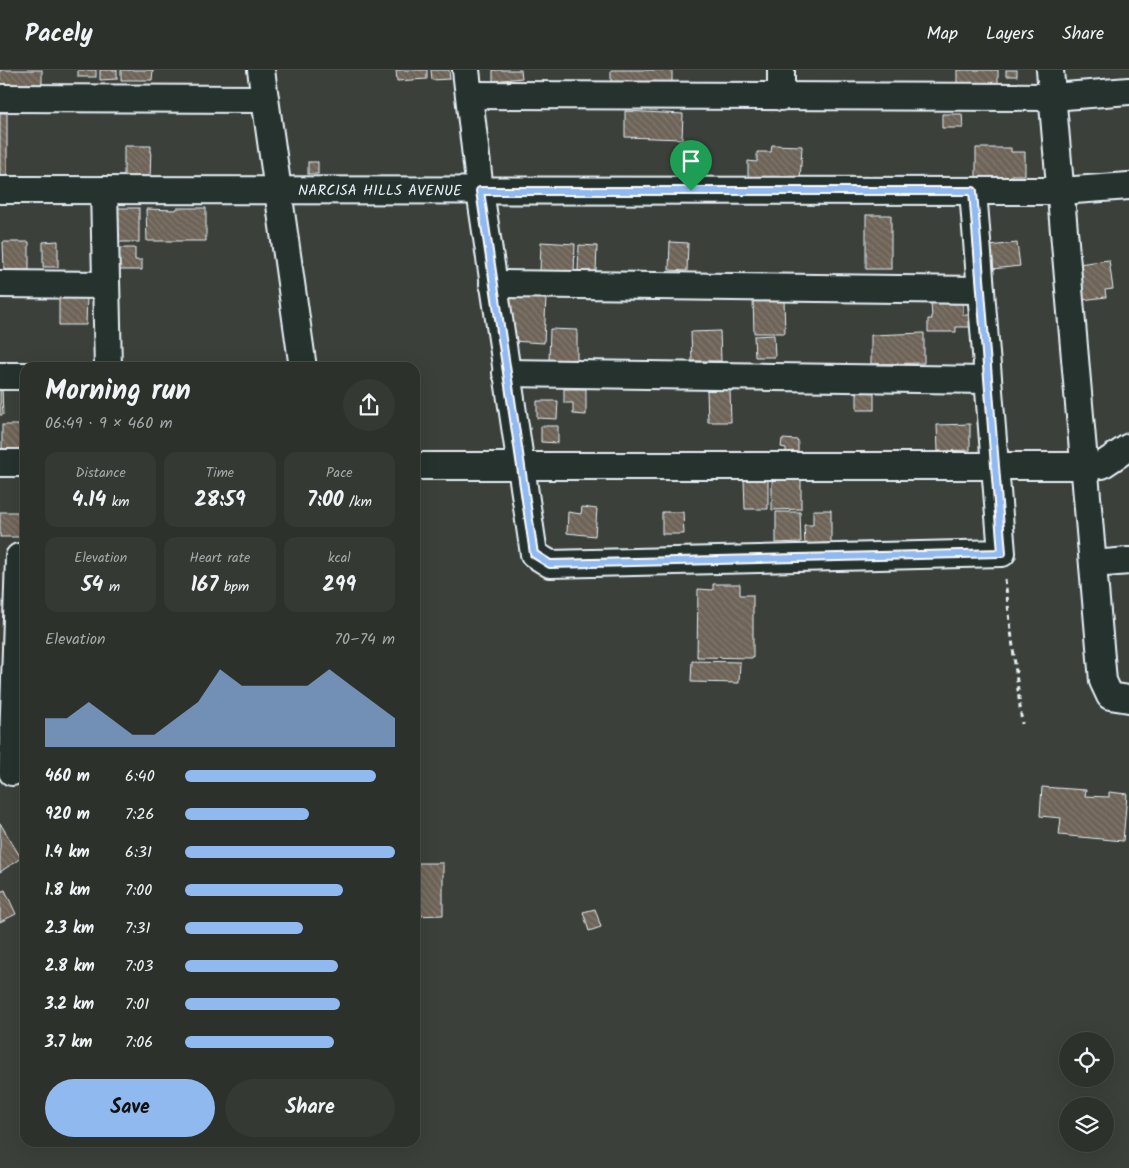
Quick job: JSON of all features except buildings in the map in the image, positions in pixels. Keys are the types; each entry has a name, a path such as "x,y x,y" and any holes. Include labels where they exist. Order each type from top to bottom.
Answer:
{"street":[{"path":"261,70 302,362"},
{"path":"466,70 493,284 534,554 550,564 1002,553 973,191"},
{"path":"781,70 782,97"},
{"path":"1050,70 1103,681 1110,696 1129,698"},
{"path":"470,96 1052,97 1129,91"},
{"path":"0,98 265,99"},
{"name":"NARCISA HILLS AVENUE","path":"0,190 1061,191 1129,186"},
{"path":"104,190 108,362"},
{"path":"0,284 106,285"},
{"path":"493,284 980,290"},
{"path":"506,372 988,380"},
{"path":"0,376 20,376"},
{"path":"420,466 521,468 1085,466 1102,465 1129,447"},
{"path":"0,463 20,463"},
{"path":"12,774 15,557"},
{"path":"1093,564 1129,561"}],"path":[{"path":"1002,553 1022,724"}],"route":[{"path":"480,191 691,191 973,191 1002,553 806,556 550,564 534,554 480,191"}]}
